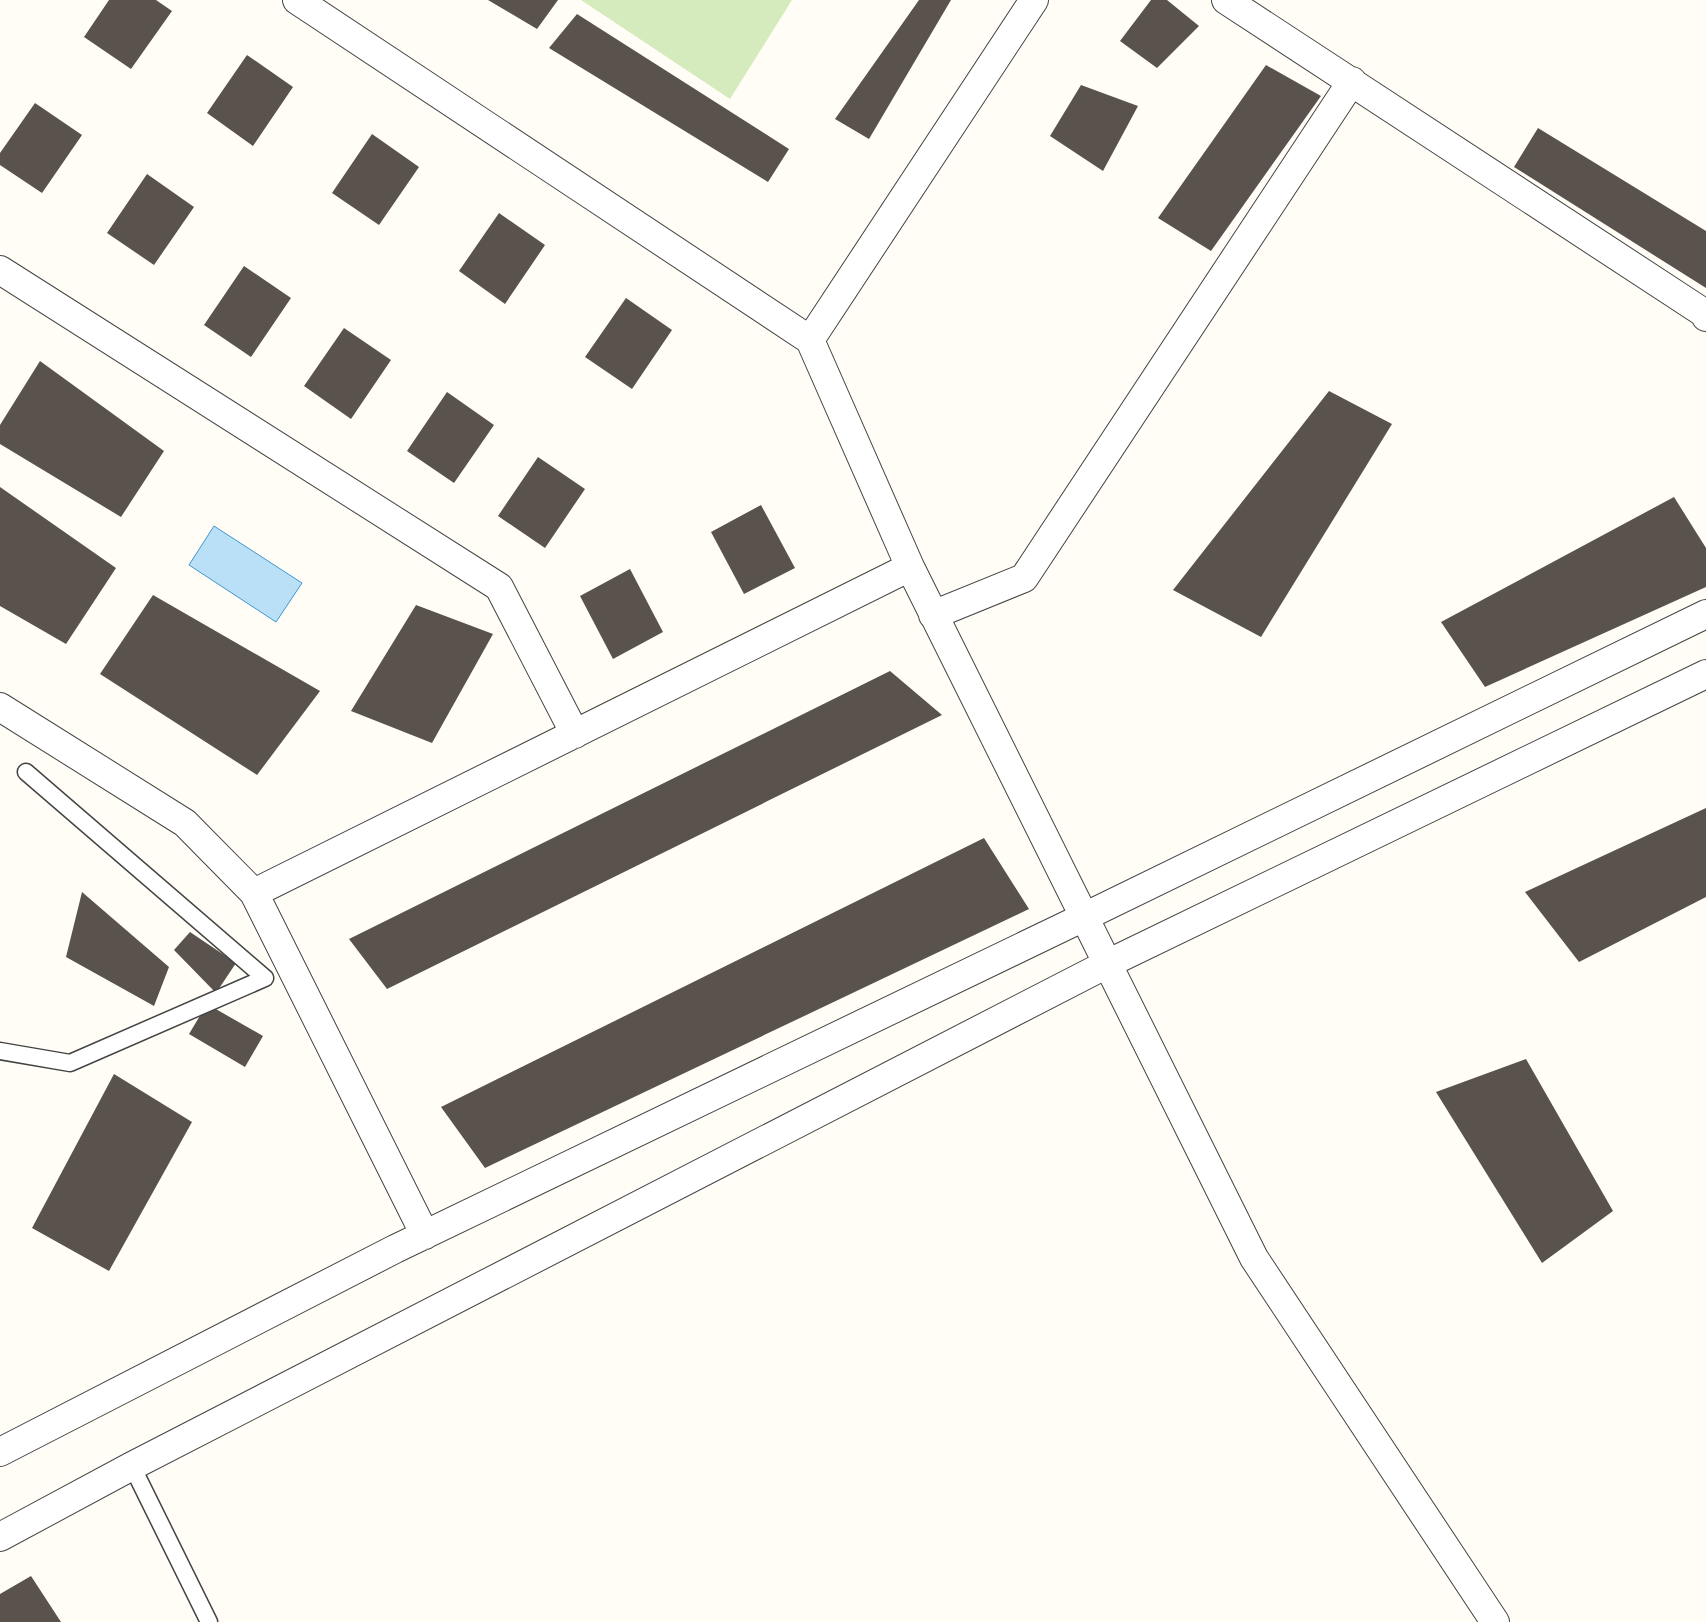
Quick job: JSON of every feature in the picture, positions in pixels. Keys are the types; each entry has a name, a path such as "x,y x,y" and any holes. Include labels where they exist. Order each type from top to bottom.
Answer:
{"street":[{"path":"297,0 810,340 933,615 1254,1258 1495,1622"},
{"path":"810,340 1034,0"},
{"path":"1226,0 1704,313 1706,317"},
{"path":"933,615 1024,578 1352,81"},
{"path":"0,270 499,587 575,734"},
{"path":"254,893 910,567"},
{"path":"0,1452 425,1235 1706,614"},
{"path":"0,1537 132,1466 1107,964 1706,674"},
{"path":"0,707 185,823 254,893 425,1235"}],"lane":[{"path":"0,1051 70,1063 265,978 26,772"},
{"path":"132,1466 209,1622"}],"green space":[{"path":"581,0 792,0 730,99"}],"water":[{"path":"214,526 302,583 276,622 189,565"}],"building":[{"path":"109,0 156,0 172,11 131,69 84,37"},
{"path":"488,0 558,0 537,29"},
{"path":"919,0 951,0 869,139 835,119"},
{"path":"1151,0 1167,0 1199,26 1157,68 1120,41"},
{"path":"577,14 789,149 768,182 549,48"},
{"path":"247,55 293,87 253,146 207,113"},
{"path":"1266,65 1321,96 1211,251 1158,218"},
{"path":"1081,85 1138,106 1103,171 1050,136"},
{"path":"35,103 82,135 42,193 0,165 0,153"},
{"path":"1538,128 1706,231 1706,288 1514,167"},
{"path":"372,134 419,167 379,225 332,193"},
{"path":"147,174 194,207 154,265 107,233"},
{"path":"499,213 545,245 505,304 459,271"},
{"path":"244,266 291,298 251,357 204,325"},
{"path":"626,298 672,330 632,389 585,357"},
{"path":"344,328 391,360 351,419 304,386"},
{"path":"40,361 164,451 121,517 0,444 0,425"},
{"path":"1329,391 1392,424 1261,637 1173,590"},
{"path":"447,392 494,425 454,483 407,451"},
{"path":"538,457 585,489 545,548 498,516"},
{"path":"0,487 116,568 66,644 0,606"},
{"path":"1674,497 1706,548 1706,587 1485,687 1441,622"},
{"path":"761,505 795,568 744,594 711,532"},
{"path":"630,569 663,632 613,659 580,596"},
{"path":"153,595 320,691 257,775 100,674"},
{"path":"416,605 493,634 432,743 351,711"},
{"path":"890,671 942,715 387,989 349,939"},
{"path":"1706,808 1706,897 1579,962 1525,892"},
{"path":"984,838 1029,909 485,1168 441,1107"},
{"path":"82,892 169,967 154,1006 66,957"},
{"path":"190,932 236,963 216,993 174,950"},
{"path":"207,1004 263,1036 245,1067 189,1034"},
{"path":"1526,1059 1613,1211 1542,1263 1436,1092"},
{"path":"114,1074 192,1122 109,1271 32,1228"},
{"path":"31,1576 61,1622 0,1622 0,1594"}]}
